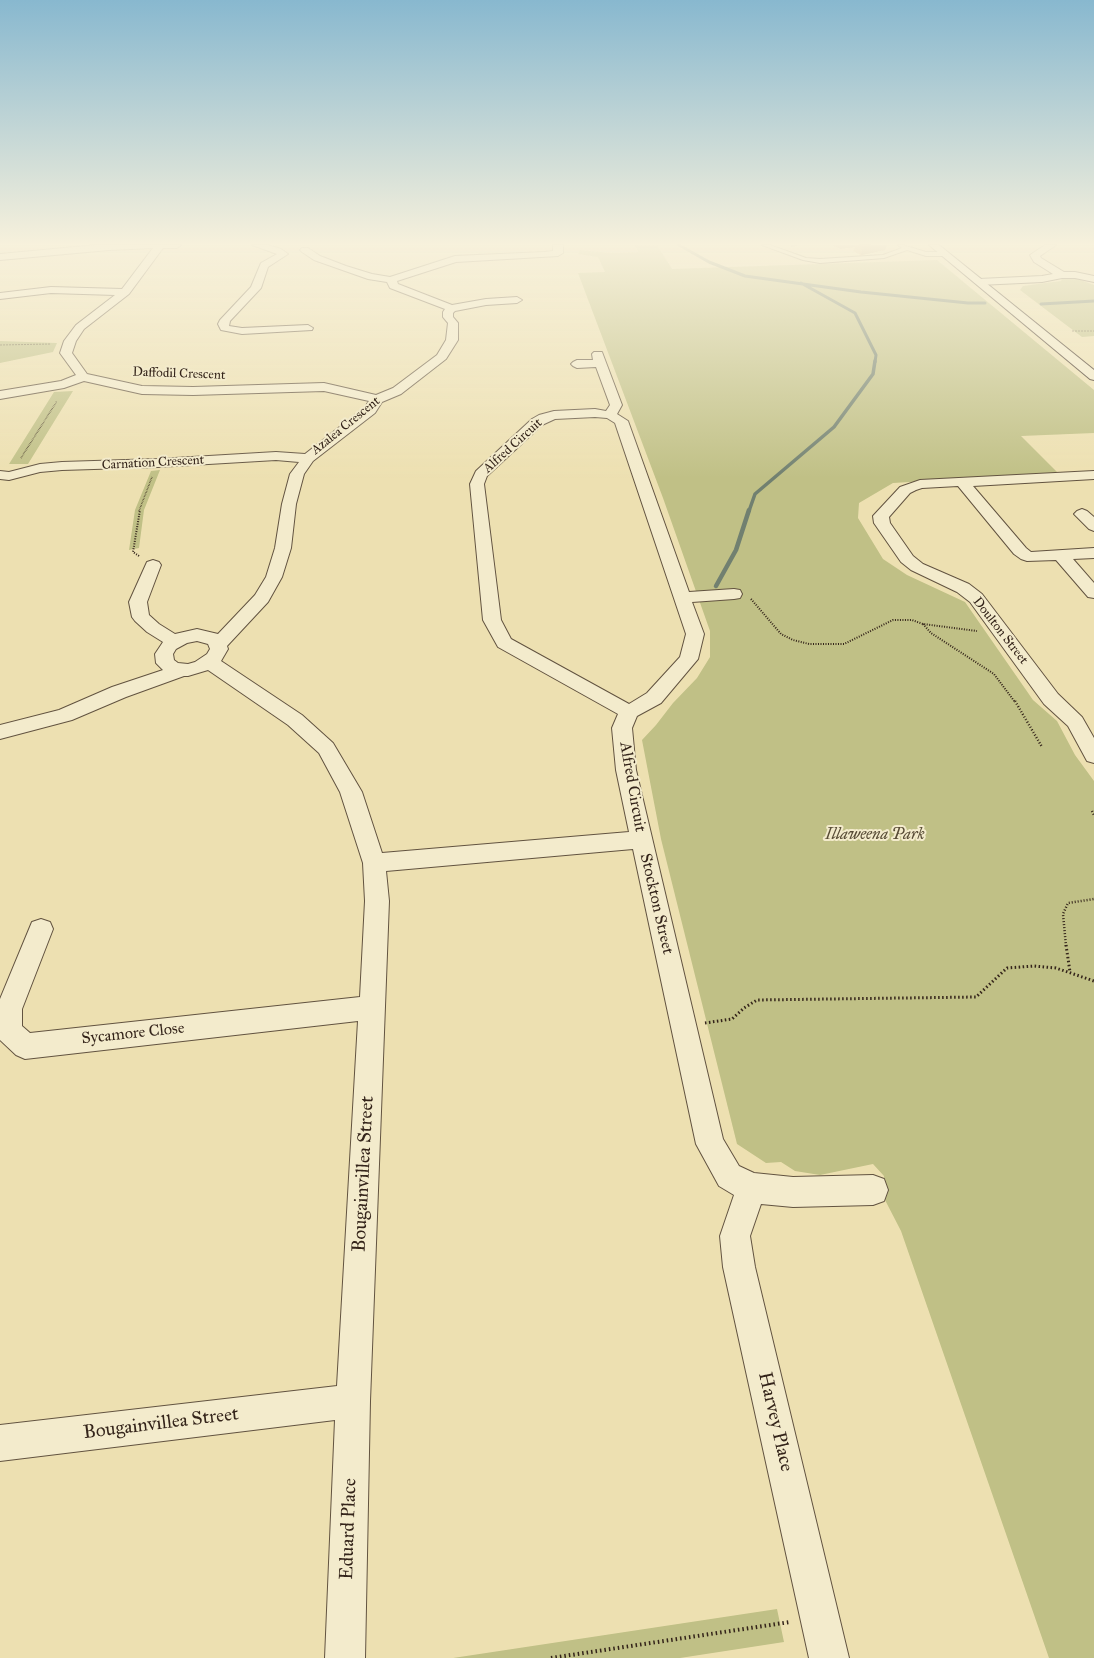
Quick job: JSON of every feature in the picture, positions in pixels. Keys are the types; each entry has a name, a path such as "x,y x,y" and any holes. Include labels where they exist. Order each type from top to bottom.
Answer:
{"street":[{"path":"0,394 64,384 83,377 66,352 70,341 80,327 86,322"},
{"path":"224,322 225,328 242,331 308,328"},
{"name":"Azalea Crescent","path":"213,654 244,616 262,598 274,578 283,548 289,504 297,474 308,458 370,410 376,399 397,390 442,357 452,340 453,322"},
{"path":"1033,322 1094,376"},
{"path":"1052,322 1071,336"},
{"path":"577,364 599,359 616,405 610,415 621,421 695,634 689,659 654,698 629,712"},
{"name":"Daffodil Crescent","path":"83,377 142,390 193,391 306,386 324,387 376,399"},
{"name":"Alfred Circuit","path":"610,415 595,413 554,415 544,418 537,422 481,474 477,484 492,620 504,643 629,712 622,728 626,770 641,840"},
{"name":"Carnation Crescent","path":"4,475 40,468 276,456 308,458"},
{"path":"0,488 4,475"},
{"name":"Doulton Street","path":"1094,475 920,484 905,490 881,516 882,523 907,559 917,567 963,588 976,598 1051,698 1085,721 1094,756"},
{"path":"962,482 1020,551 1027,556 1061,556 1094,553"},
{"path":"1082,514 1094,526"},
{"path":"1061,556 1094,593"},
{"path":"153,565 138,602 141,617 153,628 175,642"},
{"path":"683,597 734,594"},
{"name":"Azalea Crescent","path":"197,636 244,616"},
{"path":"0,732 65,715 120,692 181,670 195,668 213,654 211,638 197,636 182,638 175,642 166,650 163,659 120,692"},
{"name":"Bougainvillea Street","path":"0,1443 353,1401 377,901 374,863 351,792 326,748 295,720 213,654"},
{"path":"163,659 169,666 181,670"},
{"name":"Stockton Street","path":"374,863 641,840 710,1144 729,1176 751,1188"},
{"name":"Sycamore Close","path":"41,929 9,1009 9,1031 25,1046 371,1008"},
{"path":"751,1188 792,1192 873,1190"},
{"name":"Harvey Place","path":"751,1188 734,1236 739,1267 829,1658"},
{"name":"Eduard Place","path":"345,1658 353,1401"}],"path":[{"path":"1071,336 1094,331"},
{"path":"0,344 52,344"},
{"path":"153,565 133,552 140,508 158,463"},
{"path":"715,595 722,590 733,589 758,606 781,634 793,640 809,644 844,644 893,620 912,620 923,624 978,632 1000,629"},
{"path":"923,624 931,634 994,674 1014,700 1042,747"},
{"path":"1092,811 1094,815"},
{"path":"1070,972 1064,935 1063,914 1068,903 1094,899"},
{"path":"706,1031 704,1024 732,1019 744,1008 757,1000 976,997 1007,968 1034,966 1056,968 1094,981"},
{"path":"551,1658 819,1618"}],"green space":[{"name":"Illaweena Park","path":"597,322 1012,322 1094,390 1094,433 1021,436 1058,473 893,483 859,503 858,518 883,559 907,575 965,602 1033,700 1057,721 1075,755 1094,781 1094,1658 1049,1658 901,1231 885,1200 884,1176 873,1164 820,1175 795,1171 781,1162 766,1163 737,1144 661,839 642,740 673,703 697,678 710,657 710,631 663,498"},
{"path":"1063,322 1094,322 1094,336 1082,337"},
{"path":"0,341 57,343 53,352 0,363"},
{"path":"73,391 28,464 9,464 54,392"},
{"path":"160,470 144,510 139,548 129,550 135,510 151,471"},
{"path":"777,1609 784,1642 680,1658 453,1658"}],"waterway":[{"path":"860,322 876,355 875,362"},
{"path":"749,511 755,494 834,427 873,374 875,361"},
{"path":"716,586 736,550 749,510"}]}
